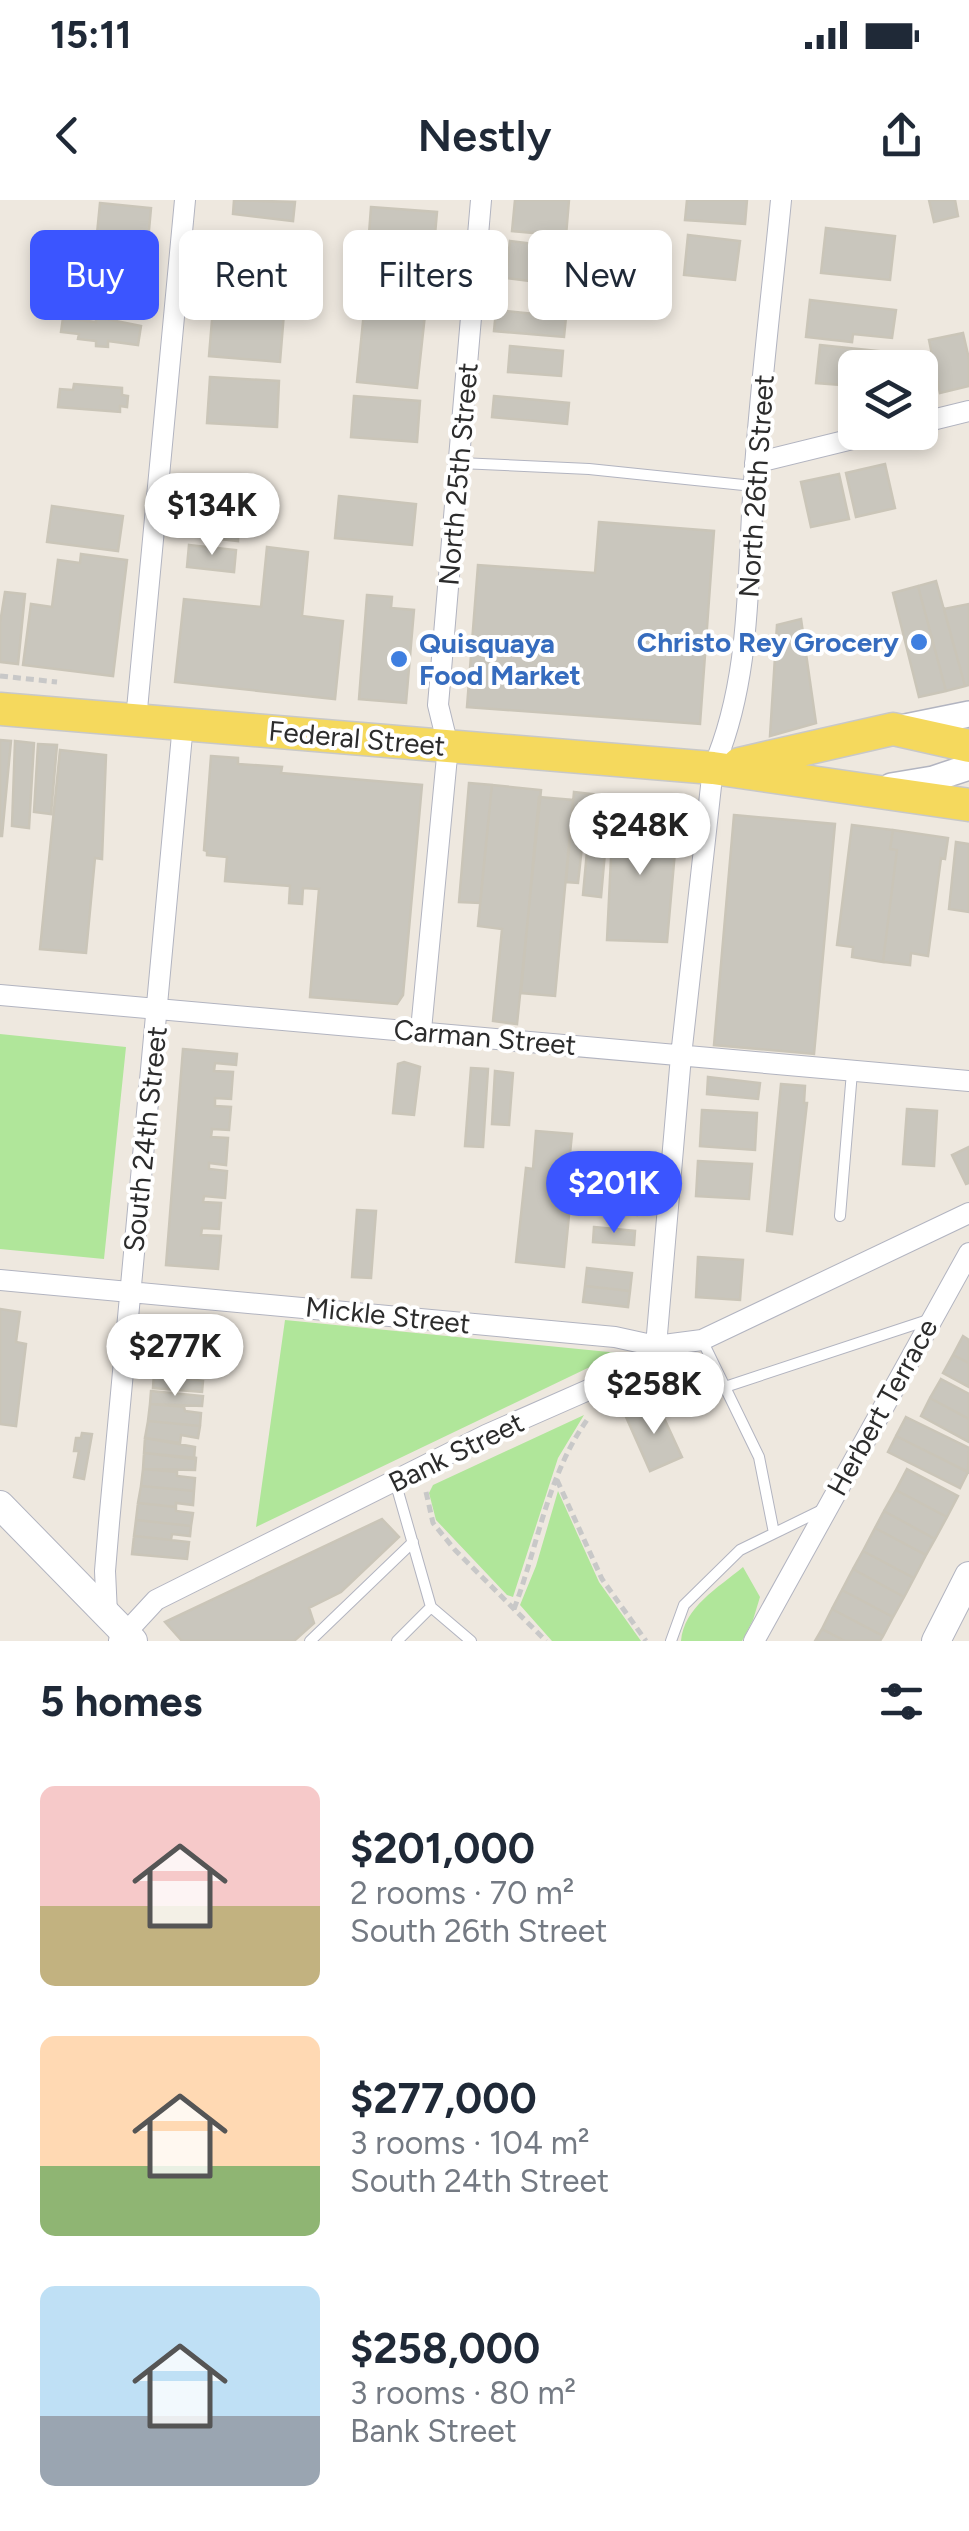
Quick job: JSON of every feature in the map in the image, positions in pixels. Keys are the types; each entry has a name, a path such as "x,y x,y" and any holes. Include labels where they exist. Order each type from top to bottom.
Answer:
{"main road":[{"name":"Federal Street","path":"0,709 713,768 969,805"},
{"name":"Federal Street","path":"713,768 771,759 893,729 969,746"},
{"path":"0,1505 121,1632"},
{"path":"936,1641 969,1576"}],"street":[{"path":"136,720 185,200"},
{"name":"North 25th Street","path":"421,1030 448,746 438,705 480,200"},
{"name":"North 26th Street","path":"656,1346 681,1056 713,768 729,732 745,630 755,464 781,200"},
{"path":"938,419 969,411"},
{"path":"755,464 838,443"},
{"path":"893,729 969,714"},
{"name":"South 24th Street","path":"121,1632 105,1572 183,724"},
{"path":"836,788 914,783 969,767"},
{"name":"Carman Street","path":"0,995 969,1081"},
{"path":"656,1346 702,1340 969,1213"},
{"name":"Herbert Terrace","path":"754,1641 969,1253"},
{"name":"Mickle Street","path":"0,1280 614,1337 656,1346"},
{"name":"Bank Street","path":"121,1632 156,1600 486,1435 636,1369 656,1346"}],"lane":[{"path":"460,464 589,469 754,486"},
{"path":"840,1216 852,1070"},
{"path":"725,1387 932,1318"},
{"path":"702,1340 759,1456 774,1533"},
{"path":"395,1481 432,1607 471,1641"},
{"name":"Herbert Terrace","path":"671,1641 684,1606 740,1550 825,1508"},
{"path":"310,1641 412,1542"},
{"path":"396,1641 432,1607"}],"path":[{"path":"514,1609 556,1477 571,1442 588,1420"},
{"path":"556,1477 602,1579 646,1641"},
{"path":"426,1492 433,1522 455,1550 546,1641"}],"green space":[{"path":"0,1034 126,1047 104,1259 0,1249"},
{"path":"285,1320 619,1353 256,1527"},
{"path":"584,1415 558,1458 513,1597 507,1595 436,1520 429,1493 433,1485"},
{"path":"558,1491 599,1582 641,1641 552,1641 520,1605"},
{"path":"743,1567 760,1597 742,1641 681,1641 695,1608"}],"building":[{"path":"234,200 295,202 293,221 233,214"},
{"path":"515,200 569,200 566,230 512,231"},
{"path":"687,200 747,200 745,224 685,220"},
{"path":"929,200 955,200 958,216 934,222"},
{"path":"100,203 151,208 149,230 97,230"},
{"path":"371,207 437,212 435,230 369,230"},
{"path":"826,228 895,236 890,280 821,273"},
{"path":"688,235 740,241 735,280 684,275"},
{"path":"510,241 528,243 528,281 508,278"},
{"path":"810,300 896,310 892,338 853,334 852,342 806,337"},
{"path":"508,311 528,313 528,320 566,320 564,337 494,331 495,320 508,320"},
{"path":"63,320 111,320 141,326 138,345 108,341 108,347 96,346 96,341 78,339 79,334 61,332"},
{"path":"212,320 283,320 280,362 209,356"},
{"path":"363,320 424,320 417,388 357,382"},
{"path":"963,333 969,359 969,386 940,393 938,350 931,350 929,340"},
{"path":"820,345 869,350 838,350 838,385 816,383"},
{"path":"510,346 563,351 561,376 508,372"},
{"path":"210,377 279,381 277,427 207,423"},
{"path":"74,384 122,388 122,395 128,396 127,407 120,406 120,412 58,407 60,389 73,390"},
{"path":"354,396 420,401 417,442 351,437"},
{"path":"494,396 569,403 567,424 492,417"},
{"path":"885,464 895,508 856,517 846,473"},
{"path":"839,474 849,519 811,527 801,482"},
{"path":"339,496 416,504 412,545 335,538"},
{"path":"52,506 123,516 118,551 47,542"},
{"path":"195,513 239,517 238,541 192,536"},
{"path":"599,522 714,531 700,724 467,707 478,565 595,573"},
{"path":"189,545 236,550 234,572 187,567"},
{"path":"267,547 308,552 302,616 343,621 335,699 175,682 184,599 261,607"},
{"path":"81,554 127,560 113,676 23,665 31,604 52,607 58,560 80,563"},
{"path":"936,581 965,686 946,691 918,586"},
{"name":"Christo Rey Grocery","path":"918,586 946,691 919,697 893,593"},
{"path":"5,592 25,594 18,664 0,662"},
{"path":"367,595 392,597 391,608 414,610 406,703 359,699"},
{"path":"969,604 969,685 965,686 944,609"},
{"path":"801,619 816,723 770,736 777,625"},
{"path":"0,740 11,741 2,836 0,836"},
{"path":"15,741 34,743 29,828 12,826"},
{"path":"38,744 57,745 51,814 34,812"},
{"path":"60,750 106,755 102,859 95,858 86,953 40,949"},
{"path":"211,756 238,758 238,764 282,767 281,773 422,785 403,995 397,1004 310,997 319,889 303,888 302,904 289,903 290,886 225,881 227,857 207,855 204,850"},
{"path":"469,783 492,785 480,903 459,902"},
{"path":"492,785 541,790 517,1024 493,1021 502,929 478,926"},
{"path":"574,792 610,796 601,897 583,895 589,829 584,828 578,883 566,882"},
{"path":"539,797 573,800 555,996 521,993"},
{"path":"656,805 659,840 676,840 667,942 607,940 611,813"},
{"path":"734,815 835,824 814,1054 714,1045"},
{"path":"852,825 893,830 890,849 897,850 883,962 852,957 853,947 837,945"},
{"path":"893,830 948,838 945,859 941,858 928,956 911,953 910,965 883,962 897,850 890,849"},
{"path":"956,842 969,844 969,912 949,909"},
{"path":"183,1049 237,1054 236,1065 215,1063 214,1071 233,1072 231,1099 215,1098 215,1106 231,1107 229,1130 212,1129 211,1137 228,1138 226,1165 209,1163 209,1169 227,1171 225,1198 204,1196 203,1202 221,1203 219,1229 202,1228 201,1235 221,1236 218,1269 166,1265"},
{"path":"398,1064 420,1067 414,1115 393,1113"},
{"path":"471,1068 488,1069 483,1147 465,1146"},
{"path":"495,1071 513,1073 509,1125 492,1124"},
{"path":"708,1077 760,1083 758,1099 707,1094"},
{"path":"781,1084 805,1086 807,1103 792,1234 767,1231"},
{"path":"907,1109 937,1111 934,1166 903,1164"},
{"path":"702,1110 757,1113 755,1150 700,1146"},
{"path":"536,1131 572,1134 568,1173 573,1174 564,1267 516,1262 526,1168 533,1169"},
{"path":"969,1147 969,1183 966,1184 952,1155"},
{"path":"698,1161 752,1164 749,1199 696,1196"},
{"path":"609,1185 643,1188 637,1215 606,1212"},
{"path":"357,1210 376,1211 371,1278 352,1277"},
{"path":"594,1227 635,1231 634,1245 593,1242"},
{"path":"698,1257 743,1260 740,1300 696,1297"},
{"path":"587,1268 632,1273 630,1291 585,1286"},
{"path":"585,1286 630,1291 628,1307 583,1302"},
{"path":"0,1309 20,1312 16,1342 26,1344 16,1426 0,1424"},
{"path":"159,1322 209,1328 207,1344 158,1340"},
{"path":"963,1336 969,1340 969,1363 953,1355"},
{"path":"158,1340 203,1348 202,1360 157,1356"},
{"path":"953,1355 969,1363 969,1387 943,1373"},
{"path":"157,1356 202,1360 202,1371 155,1371"},
{"path":"154,1373 203,1381 202,1392 153,1388"},
{"path":"941,1379 969,1394 969,1419 930,1398"},
{"path":"151,1391 203,1396 202,1406 150,1404"},
{"path":"930,1398 969,1419 969,1442 921,1416"},
{"path":"657,1403 682,1457 650,1471 626,1417"},
{"path":"150,1404 201,1413 200,1426 148,1421"},
{"path":"906,1417 969,1448 968,1472 896,1436"},
{"path":"148,1421 200,1426 198,1438 181,1435 180,1443 145,1438"},
{"path":"82,1433 92,1434 84,1479 74,1477 79,1451 74,1451 76,1438 81,1438"},
{"path":"896,1436 968,1472 960,1488 888,1452"},
{"path":"145,1438 195,1447 194,1459 144,1453"},
{"path":"144,1453 196,1458 195,1470 143,1469"},
{"path":"143,1469 195,1478 194,1491 141,1486"},
{"path":"907,1469 958,1496 947,1517 896,1490"},
{"path":"141,1486 194,1491 193,1505 138,1503"},
{"path":"896,1490 947,1517 935,1539 884,1511"},
{"path":"138,1503 193,1513 191,1526 136,1520"},
{"path":"884,1511 935,1539 926,1555 875,1528"},
{"path":"382,1519 399,1537 341,1592 309,1608 314,1623 294,1641 182,1641 165,1622"},
{"path":"136,1520 191,1526 190,1536 172,1534 171,1540 134,1536"},
{"path":"875,1528 926,1555 914,1578 863,1551"},
{"path":"134,1536 189,1542 187,1559 132,1554"},
{"path":"863,1551 914,1578 904,1597 853,1569"},
{"path":"853,1569 904,1597 893,1617 842,1590"},
{"path":"842,1590 893,1617 883,1636 832,1609"},
{"path":"832,1609 883,1636 880,1641 845,1641 822,1629"},
{"path":"822,1629 845,1641 815,1641"}],"place":[{"name":"Christo Rey Grocery","path":"919,642"},
{"name":"Quisquaya Food Market","path":"399,659"}]}
